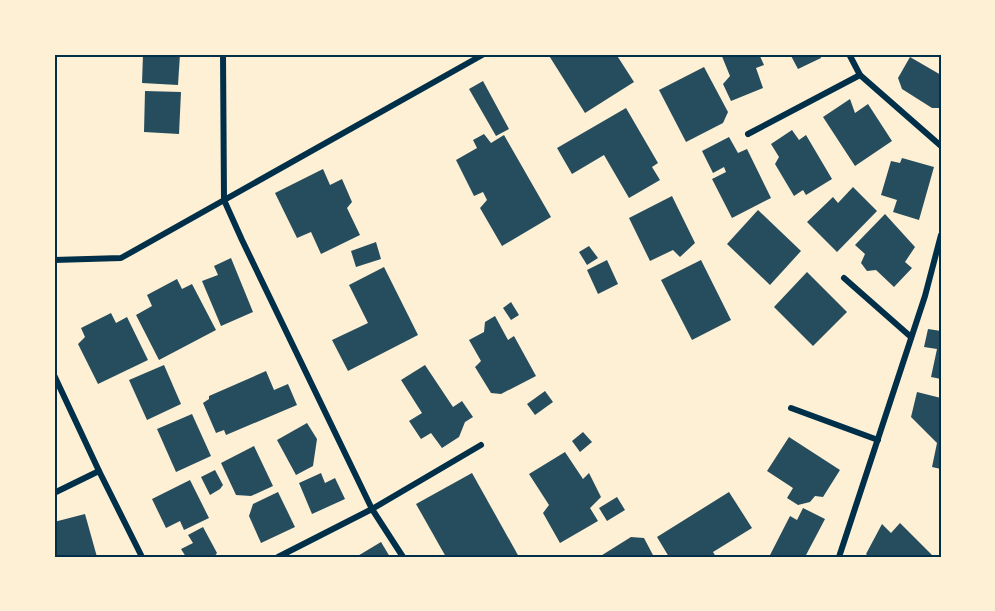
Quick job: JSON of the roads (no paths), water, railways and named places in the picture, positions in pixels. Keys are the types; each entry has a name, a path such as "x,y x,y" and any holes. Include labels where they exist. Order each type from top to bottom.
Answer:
{"street":[{"path":"224,54 224,200 372,509 404,557"},
{"path":"54,260 121,258 472,57 484,54"},
{"path":"849,54 860,75 941,146"},
{"path":"748,134 860,75"},
{"path":"839,557 925,296 941,235"},
{"path":"843,278 911,338"},
{"path":"54,375 142,557"},
{"path":"791,408 878,440"},
{"path":"278,557 372,509 481,445"},
{"path":"54,493 99,471"}]}
